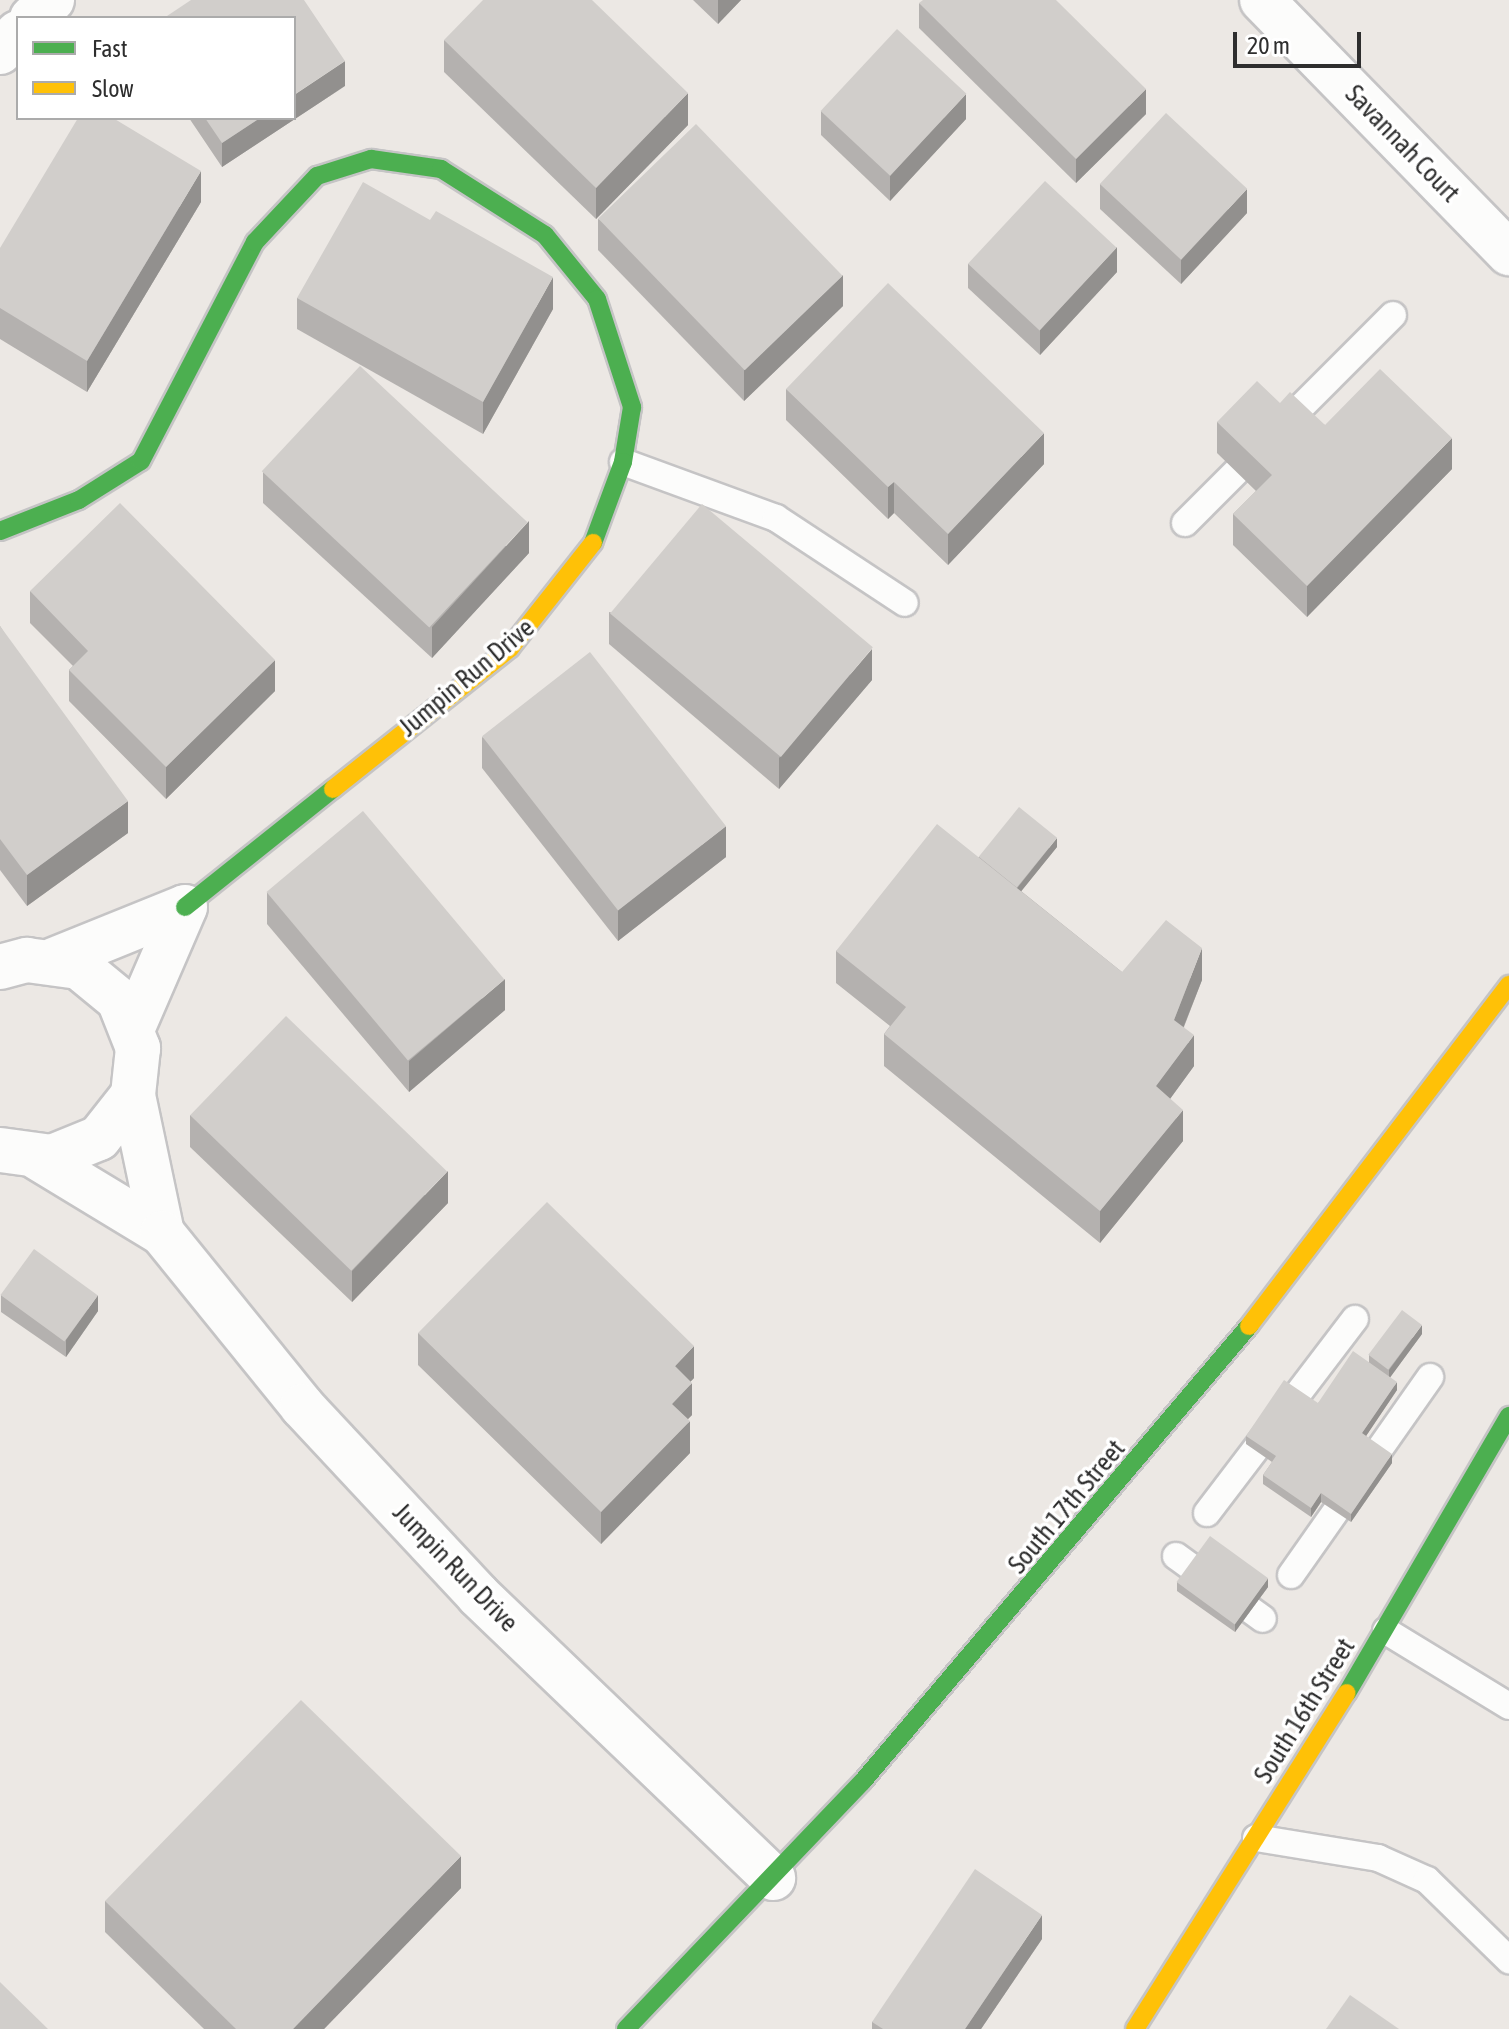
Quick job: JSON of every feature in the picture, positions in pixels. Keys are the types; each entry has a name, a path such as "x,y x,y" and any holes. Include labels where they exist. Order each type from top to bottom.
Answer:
{"main road":[{"name":"Jumpin Run Drive","path":"0,531 90,495 141,461 273,216 317,176 371,159 441,169 473,185 545,235 583,274 624,368 632,407 623,462 588,555 510,648 185,907"},
{"name":"South 17th Street","path":"626,2029 773,1878 1165,1429 1303,1261 1509,985"},
{"name":"South 16th Street","path":"1135,2029 1386,1631 1509,1416"}],"street":[{"name":"Savannah Court","path":"1262,0 1509,253"},
{"path":"0,52 16,32"},
{"name":"Jumpin Run Drive","path":"0,967 54,960 185,907"},
{"name":"Jumpin Run Drive","path":"162,1233 133,1095 133,1027 185,907"},
{"path":"54,960 101,981 133,1027"},
{"name":"Jumpin Run Drive","path":"19,1154 99,1138 133,1095"},
{"name":"Jumpin Run Drive","path":"19,1154 162,1233 302,1406 478,1595 773,1878"}],"lane":[{"path":"1185,523 1393,315"},
{"path":"623,462 776,518 905,603"},
{"path":"1207,1513 1355,1319"},
{"path":"1291,1575 1430,1377"},
{"path":"1176,1556 1263,1619"},
{"path":"1386,1631 1509,1706"},
{"path":"1256,1838 1378,1858 1427,1880 1509,1959"}],"building":[{"path":"191,0 304,0 345,61 296,94 296,16 167,16"},
{"path":"483,0 592,0 688,93 596,188 444,40"},
{"path":"923,0 1056,0 1146,89 1076,159 919,3"},
{"path":"897,29 966,94 890,176 821,111"},
{"path":"1166,113 1247,189 1181,260 1100,184"},
{"path":"77,120 116,120 201,171 87,361 0,308 0,248"},
{"path":"206,120 257,120 222,143"},
{"path":"696,124 843,276 745,370 598,218"},
{"path":"1045,181 1117,248 1040,330 968,264"},
{"path":"363,182 430,220 436,211 553,277 483,402 297,298"},
{"path":"888,283 1044,433 948,534 894,482 888,487 786,389"},
{"path":"360,366 527,522 429,627 262,471"},
{"path":"1380,369 1452,438 1307,586 1233,514 1272,475 1217,422 1257,381 1280,403 1290,392 1325,425"},
{"path":"120,503 275,660 166,767 69,670 88,651 30,591"},
{"path":"702,504 873,647 781,757 610,614"},
{"path":"0,626 128,801 27,875 0,839"},
{"path":"590,652 726,826 618,910 482,736"},
{"path":"1019,807 1057,838 1017,888 979,857"},
{"path":"363,811 504,980 408,1061 266,892"},
{"path":"937,824 1122,972 1166,920 1202,948 1174,1020 1194,1035 1156,1086 1183,1110 1100,1211 884,1034 906,1007 836,951"},
{"path":"286,1016 447,1172 351,1271 190,1115"},
{"path":"547,1202 694,1346 675,1366 692,1383 672,1404 690,1421 601,1512 418,1333"},
{"path":"34,1249 98,1295 64,1342 0,1295"},
{"path":"1402,1310 1422,1325 1388,1370 1368,1355"},
{"path":"1353,1351 1397,1382 1362,1433 1392,1454 1351,1514 1321,1493 1311,1508 1263,1475 1276,1456 1246,1436 1284,1380 1318,1403"},
{"path":"1210,1536 1268,1578 1235,1624 1176,1582"},
{"path":"301,1700 461,1856 293,2029 236,2029 105,1901"},
{"path":"975,1869 1042,1915 965,2029 883,2029 872,2022"},
{"path":"0,1982 48,2029 0,2029"},
{"path":"1350,1995 1399,2029 1326,2029"}],"traffic: fast":[{"path":"0,531 79,500 141,461 255,242 317,176 371,159 441,169 545,235 597,299 632,407 623,462 593,543"},
{"path":"185,907 333,789"},
{"path":"626,2029 863,1781 1249,1326"},
{"path":"1347,1693 1509,1416"}],"traffic: slow":[{"path":"333,789 510,648 593,543"},
{"path":"1249,1326 1509,985"},
{"path":"1135,2029 1347,1693"}]}
